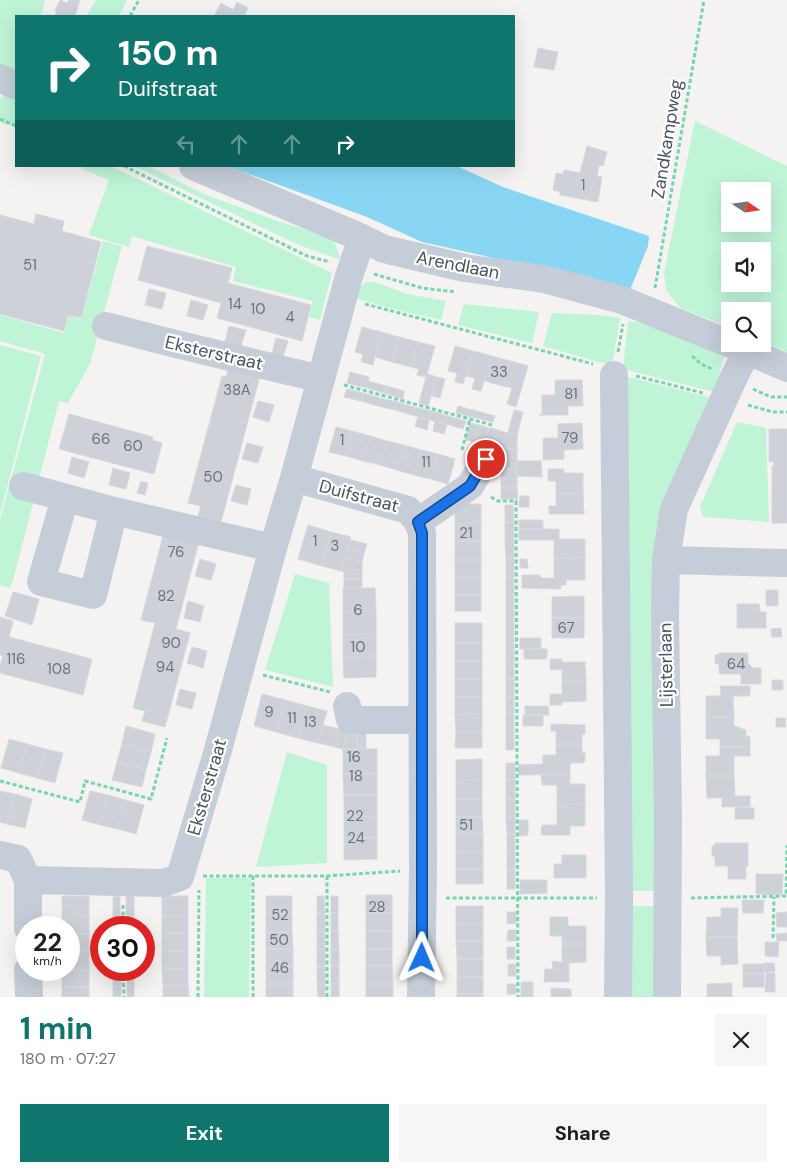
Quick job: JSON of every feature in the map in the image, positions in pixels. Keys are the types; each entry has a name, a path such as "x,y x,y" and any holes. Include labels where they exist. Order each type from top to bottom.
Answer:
{"street":[{"path":"0,78 15,86"},
{"name":"Arendlaan","path":"195,167 384,249 465,268 544,279 622,300 721,340"},
{"name":"Eksterstraat","path":"190,877 218,750 349,276 362,238"},
{"name":"Eksterstraat","path":"106,326 321,379"},
{"name":"Lijsterlaan","path":"667,997 666,560 674,509 724,398 735,352"},
{"name":"Arendlaan","path":"750,352 787,368"},
{"path":"614,373 619,898 618,997"},
{"name":"Duifstraat","path":"418,522 470,486 486,459"},
{"name":"Duifstraat","path":"294,478 408,510 418,522 422,533 422,997"},
{"path":"23,486 114,511 273,548"},
{"path":"65,498 41,582 93,595 114,511"},
{"path":"666,560 787,563"},
{"path":"347,706 350,720 422,720"},
{"path":"0,854 18,859 28,880 28,916"},
{"path":"28,880 164,883 190,877"},
{"path":"28,981 29,997"}],"path":[{"path":"131,15 139,0"},
{"name":"Zandkampweg","path":"656,282 704,0"},
{"path":"0,119 15,126"},
{"path":"364,304 569,357 614,373 724,398 773,412 787,412"},
{"path":"614,373 623,323"},
{"path":"321,379 492,425"},
{"path":"470,486 498,501 516,501 518,997"},
{"path":"240,669 345,696 347,706"},
{"path":"0,781 80,802 84,781 151,799 167,738"},
{"path":"668,898 786,896 787,845"},
{"path":"198,997 190,877 327,876 423,870"},
{"path":"253,876 253,997"},
{"path":"327,876 327,997"},
{"path":"773,938 774,897"},
{"path":"422,898 619,898"},
{"path":"124,981 124,997"}],"green space":[{"path":"0,0 45,0 41,15 15,15 15,70 6,70 0,67"},
{"path":"96,0 127,0 120,15 87,15"},
{"path":"3,95 15,101 15,126 0,121 0,99"},
{"path":"695,121 787,166 787,352 771,345 771,302 721,302 721,324 680,308 666,290 664,273"},
{"path":"83,167 113,167 332,273 320,320 309,317 313,301 233,281 236,267 132,236 129,247 89,235 109,180 82,169"},
{"path":"136,167 150,167 204,194 277,221 333,238 341,260 299,245"},
{"path":"103,241 122,246 90,364 68,403 59,401 10,588 0,585 0,520 45,354 0,341 0,315 64,333 69,316 81,319"},
{"path":"366,282 375,282 407,294 446,301 441,320 352,297 354,291"},
{"path":"464,304 539,312 532,343 458,325"},
{"path":"552,313 620,318 612,366 543,346"},
{"path":"628,321 644,323 696,343 724,357 714,392 623,369"},
{"path":"0,345 41,356 0,515"},
{"path":"628,377 712,398 667,504 659,891 628,891"},
{"path":"737,422 766,428 769,522 703,517 700,507"},
{"path":"295,574 329,583 333,687 265,670"},
{"path":"287,752 327,765 327,863 256,867"},
{"path":"206,878 251,878 249,997 204,997"},
{"path":"629,906 660,906 660,997 628,997"}],"water":[{"path":"230,167 459,167 503,187 649,236 648,246 630,290 422,242 367,217"}],"building":[{"path":"60,0 67,3 69,0 80,0 75,15 56,15 57,12 55,11"},
{"path":"237,2 248,8 244,15 215,15 221,3 233,10"},
{"path":"538,48 558,52 554,70 534,67"},
{"path":"587,146 607,152 603,166 599,165 597,176 602,177 598,202 560,195 560,192 553,190 556,173 563,174 564,170 580,173"},
{"path":"36,214 64,221 62,231 101,242 81,318 68,315 64,331 0,314 0,215 34,224"},
{"path":"147,246 232,268 228,283 311,305 302,341 217,318 221,303 138,280"},
{"path":"149,289 166,293 162,309 145,305"},
{"path":"191,300 208,305 203,320 187,316"},
{"path":"229,326 246,330 241,346 225,342"},
{"path":"362,327 381,332 373,365 361,362 363,354 355,352"},
{"path":"381,332 399,337 392,362 375,357"},
{"path":"399,337 418,342 411,367 392,362"},
{"path":"276,338 288,341 283,357 272,354"},
{"path":"418,342 435,346 427,374 437,377 428,406 419,403 426,377 417,375 419,369 411,367"},
{"path":"455,346 473,351 463,384 455,382 457,373 448,371"},
{"path":"473,351 492,356 481,391 472,389 475,378 466,376"},
{"path":"492,356 510,361 503,386 485,381"},
{"path":"510,361 528,366 516,407 507,404 512,388 503,386"},
{"path":"229,367 260,376 221,522 198,516 201,506 188,503 222,376 226,377"},
{"path":"350,372 369,377 367,388 347,383"},
{"path":"437,377 445,379 440,398 432,396"},
{"path":"555,380 582,380 583,406 568,406 568,415 540,415 542,414 542,395 555,395"},
{"path":"368,381 386,386 384,393 367,388"},
{"path":"386,386 404,391 403,399 384,393"},
{"path":"347,389 363,393 361,401 344,397"},
{"path":"363,393 380,398 378,406 361,401"},
{"path":"380,398 397,402 395,410 378,406"},
{"path":"258,401 274,405 269,422 253,417"},
{"path":"397,402 414,407 412,415 395,410"},
{"path":"458,406 477,411 476,418 456,413"},
{"path":"414,407 431,411 429,420 412,415"},
{"path":"514,410 523,412 517,436 508,433"},
{"path":"431,411 448,416 446,424 429,420"},
{"path":"477,411 495,416 493,422 476,418"},
{"path":"69,414 153,437 152,440 162,443 154,474 59,449"},
{"path":"448,416 466,421 463,429 446,424"},
{"path":"418,417 429,420 427,430 415,426"},
{"path":"435,421 447,425 444,434 433,431"},
{"path":"470,423 479,425 475,442 465,440"},
{"path":"582,423 583,449 564,450 564,459 543,460 543,438 558,438 558,424"},
{"path":"479,425 489,428 484,444 475,442"},
{"path":"336,427 352,431 346,456 329,452"},
{"path":"489,428 498,430 493,447 484,444"},
{"path":"769,429 787,429 787,523 772,523 772,466 774,466 774,462 769,462"},
{"path":"498,430 517,436 517,449 493,447"},
{"path":"352,431 370,436 363,461 346,456"},
{"path":"370,436 387,441 380,465 363,461"},
{"path":"387,441 404,445 397,470 380,465"},
{"path":"247,443 263,447 258,463 242,459"},
{"path":"404,445 421,450 414,475 397,470"},
{"path":"501,449 517,449 517,458 500,459"},
{"path":"421,450 438,454 431,479 414,475"},
{"path":"438,454 455,459 448,484 431,479"},
{"path":"72,457 89,462 84,478 68,473"},
{"path":"517,458 517,468 501,469 500,459"},
{"path":"517,461 541,461 542,477 517,476"},
{"path":"113,468 130,473 126,489 109,485"},
{"path":"517,468 517,479 501,478 501,469"},
{"path":"548,469 564,469 564,473 583,473 583,494 556,494 556,481 548,481"},
{"path":"501,478 517,479 517,488 501,488"},
{"path":"141,481 148,483 145,495 137,493"},
{"path":"236,485 251,489 247,505 231,501"},
{"path":"501,488 517,488 518,499 501,499"},
{"path":"556,494 583,494 584,514 549,514 549,506 556,506"},
{"path":"520,496 529,496 529,507 519,507"},
{"path":"455,504 481,504 481,523 455,524"},
{"path":"505,505 513,505 514,523 505,523"},
{"path":"519,520 543,520 543,529 519,529"},
{"path":"481,523 481,541 455,541 455,524"},
{"path":"505,523 514,523 514,541 505,541"},
{"path":"308,525 331,532 322,566 298,559"},
{"path":"519,529 559,529 559,539 585,539 585,557 554,558 554,540 519,540"},
{"path":"331,532 351,537 341,571 322,566"},
{"path":"202,535 176,629 190,633 165,727 142,721 145,711 133,708 155,623 141,620 163,536"},
{"path":"350,540 367,544 364,553 347,549"},
{"path":"455,541 481,541 481,560 455,560"},
{"path":"505,541 514,541 514,559 506,559"},
{"path":"347,549 364,553 362,562 345,557"},
{"path":"345,557 362,562 362,570 341,571"},
{"path":"585,557 585,580 566,580 566,585 561,585 561,589 522,588 522,575 540,575 541,578 554,578 554,558"},
{"path":"200,559 216,564 211,580 195,576"},
{"path":"506,559 514,559 514,578 506,578"},
{"path":"520,559 527,559 528,568 520,568"},
{"path":"455,560 481,560 481,578 455,578"},
{"path":"362,570 362,579 344,579 344,572 341,571"},
{"path":"455,578 481,578 481,595 455,595"},
{"path":"506,578 514,578 514,595 506,595"},
{"path":"344,579 362,579 362,588 344,588"},
{"path":"343,588 375,588 376,611 343,612"},
{"path":"766,590 778,590 778,606 766,606"},
{"path":"13,592 39,599 32,625 5,616"},
{"path":"455,595 481,595 481,611 455,611"},
{"path":"506,595 514,595 514,619 506,619"},
{"path":"584,596 584,618 552,618 552,597"},
{"path":"188,601 204,606 200,622 184,618"},
{"path":"737,604 759,604 760,612 766,612 766,628 737,628"},
{"path":"376,611 376,634 343,635 343,612"},
{"path":"0,617 13,621 9,637 92,659 83,695 0,673 3,656 0,655"},
{"path":"552,618 584,618 584,638 552,638"},
{"path":"506,619 514,619 514,643 506,643"},
{"path":"455,623 482,623 482,643 455,643"},
{"path":"781,628 782,637 772,637 771,629"},
{"path":"376,634 376,656 343,657 343,635"},
{"path":"520,638 541,638 541,649 520,649"},
{"path":"455,643 482,643 482,661 455,661"},
{"path":"506,643 514,643 514,661 506,661"},
{"path":"192,647 207,651 203,668 187,663"},
{"path":"524,649 547,649 547,659 524,659"},
{"path":"719,653 748,653 748,663 753,668 761,668 761,684 741,684 741,674 719,674 719,664 715,664 715,655 719,655"},
{"path":"376,656 376,677 344,678 343,657"},
{"path":"550,659 562,659 562,662 585,662 586,681 562,682 562,669 550,670"},
{"path":"455,661 482,661 482,679 455,679"},
{"path":"506,661 514,661 514,679 506,679"},
{"path":"455,679 482,679 482,697 455,697"},
{"path":"506,679 514,679 514,697 506,697"},
{"path":"772,680 783,680 783,690 772,690"},
{"path":"586,681 586,701 562,702 562,705 550,705 550,694 562,694 562,682"},
{"path":"720,686 750,686 750,696 733,696 734,717 706,717 706,696 721,696"},
{"path":"180,689 196,693 192,709 176,705"},
{"path":"262,694 285,700 276,732 254,726"},
{"path":"455,697 482,697 482,714 455,715"},
{"path":"506,697 514,697 514,714 506,714"},
{"path":"285,700 307,706 298,738 276,732"},
{"path":"307,706 327,711 318,743 298,738"},
{"path":"525,706 548,706 549,715 525,715"},
{"path":"482,714 482,732 456,732 455,715"},
{"path":"506,714 514,714 514,731 506,731"},
{"path":"523,715 543,715 543,726 523,726"},
{"path":"706,717 734,717 734,726 746,730 746,737 750,736 750,747 720,747 720,739 706,739"},
{"path":"776,718 785,718 786,727 776,727"},
{"path":"551,724 585,725 585,734 582,734 582,744 556,744 556,731 551,731"},
{"path":"323,725 331,727 327,745 318,743"},
{"path":"126,726 155,734 151,752 122,744"},
{"path":"331,727 339,729 335,747 327,745"},
{"path":"339,729 348,732 343,749 335,747"},
{"path":"506,731 514,731 514,750 506,750"},
{"path":"348,732 357,732 357,749 343,749"},
{"path":"357,732 366,732 366,749 357,749"},
{"path":"456,732 482,732 482,748 455,748"},
{"path":"9,739 27,744 19,773 1,768"},
{"path":"27,744 45,749 37,778 19,773"},
{"path":"122,744 151,752 146,770 117,762"},
{"path":"556,744 582,744 585,762 570,763 570,774 518,775 519,765 543,764 543,755 556,755"},
{"path":"720,747 750,747 750,756 734,756 734,776 706,776 706,756 720,756"},
{"path":"45,749 63,753 55,783 37,778"},
{"path":"343,749 377,749 377,774 343,774"},
{"path":"482,759 482,780 456,781 456,760"},
{"path":"117,762 146,770 142,787 112,780"},
{"path":"506,763 515,763 515,780 506,780"},
{"path":"343,774 377,774 377,795 344,795"},
{"path":"541,774 570,774 570,784 585,784 585,804 557,805 557,785 542,785"},
{"path":"706,776 734,776 735,796 750,796 750,806 722,807 722,798 707,798"},
{"path":"482,780 482,799 456,799 456,781"},
{"path":"506,780 515,780 515,799 506,799"},
{"path":"0,791 15,794 7,824 0,822"},
{"path":"90,791 108,795 100,825 82,820"},
{"path":"15,794 32,799 25,828 7,824"},
{"path":"108,795 126,800 118,829 100,825"},
{"path":"344,795 377,795 377,817 344,816"},
{"path":"456,799 482,799 482,817 456,817"},
{"path":"506,799 515,799 515,817 506,817"},
{"path":"126,800 144,805 136,834 118,829"},
{"path":"585,804 585,826 570,826 570,835 541,835 542,825 557,825 557,805"},
{"path":"735,807 754,808 754,819 735,819"},
{"path":"344,816 377,817 377,838 344,838"},
{"path":"456,817 482,817 483,834 456,834"},
{"path":"506,817 515,817 515,834 507,834"},
{"path":"519,820 528,820 528,835 519,836"},
{"path":"456,834 483,834 483,852 456,852"},
{"path":"507,834 515,834 515,852 507,852"},
{"path":"344,838 377,838 377,859 344,860"},
{"path":"715,843 748,843 746,879 728,879 728,866 715,866 712,846 715,846"},
{"path":"456,852 483,852 483,869 456,869"},
{"path":"507,852 515,852 515,869 507,869"},
{"path":"562,855 586,855 586,878 554,878 554,864 562,864"},
{"path":"456,869 483,869 483,884 456,884"},
{"path":"507,869 515,869 515,889 507,889"},
{"path":"756,874 783,874 782,895 756,894"},
{"path":"520,880 547,880 547,893 520,894"},
{"path":"366,895 392,895 392,913 366,913"},
{"path":"62,896 89,896 89,916 62,916"},
{"path":"120,896 120,916 113,916 113,897"},
{"path":"126,896 134,896 134,916 126,916"},
{"path":"162,896 188,896 188,916 162,916"},
{"path":"266,896 292,896 292,914 266,914"},
{"path":"317,896 324,896 325,914 317,914"},
{"path":"331,896 338,896 338,913 331,913"},
{"path":"742,900 764,900 763,913 743,913"},
{"path":"456,906 483,906 483,924 456,924"},
{"path":"721,908 738,908 737,937 706,937 707,917 721,917"},
{"path":"507,912 516,912 516,923 507,924"},
{"path":"787,912 787,927 777,927 776,913"},
{"path":"331,913 338,913 338,931 331,931"},
{"path":"366,913 392,913 392,931 366,931"},
{"path":"266,914 292,914 292,932 266,932"},
{"path":"317,914 325,914 325,932 317,932"},
{"path":"80,916 89,916 89,934 80,934"},
{"path":"162,916 188,916 188,933 162,933"},
{"path":"550,917 568,917 568,926 586,926 586,944 562,944 562,936 550,936"},
{"path":"456,924 483,924 483,941 456,941"},
{"path":"508,930 516,930 516,941 507,941"},
{"path":"331,931 338,931 339,949 331,949"},
{"path":"366,931 392,931 392,949 366,949"},
{"path":"266,932 292,932 293,949 266,949"},
{"path":"317,932 325,932 325,949 317,949"},
{"path":"162,933 188,933 188,951 162,951"},
{"path":"787,933 787,941 777,941 776,934"},
{"path":"80,934 89,934 89,951 80,951"},
{"path":"706,937 737,937 738,964 721,965 721,956 707,956"},
{"path":"456,941 483,941 483,959 457,959"},
{"path":"765,942 779,942 778,957 765,956"},
{"path":"562,944 586,944 586,962 569,963 569,982 544,982 545,969 553,969 552,961 562,962"},
{"path":"507,947 515,947 515,959 507,959"},
{"path":"266,949 293,949 293,966 266,967"},
{"path":"317,949 325,949 325,967 317,967"},
{"path":"331,949 339,949 339,966 331,966"},
{"path":"366,949 392,949 392,966 366,966"},
{"path":"80,951 89,951 89,970 80,970"},
{"path":"162,951 188,951 188,969 162,969"},
{"path":"457,959 483,959 483,977 457,977"},
{"path":"764,963 774,963 775,972 764,972"},
{"path":"508,964 516,964 516,976 508,976"},
{"path":"743,964 764,964 764,974 743,974"},
{"path":"293,966 293,984 266,984 266,967"},
{"path":"331,966 339,966 339,984 331,984"},
{"path":"366,966 392,966 393,984 366,984"},
{"path":"317,967 325,967 325,984 317,984"},
{"path":"162,969 188,969 188,986 163,986"},
{"path":"80,970 89,970 89,987 62,987 62,981 80,981"},
{"path":"766,973 775,973 775,992 765,992"},
{"path":"743,974 764,974 764,987 743,987"},
{"path":"457,977 483,977 483,994 457,994"},
{"path":"113,981 121,981 121,987 113,986"},
{"path":"127,981 134,981 134,986 127,986"},
{"path":"521,982 533,982 533,988 521,989"},
{"path":"732,983 732,997 707,997 707,984"},
{"path":"266,984 293,984 293,997 266,997"},
{"path":"317,984 325,984 325,997 318,997"},
{"path":"331,984 339,984 339,997 331,997"},
{"path":"366,984 393,984 393,997 366,997"},
{"path":"507,984 516,984 516,994 507,994"},
{"path":"113,986 121,987 121,997 113,997"},
{"path":"127,986 134,986 134,997 127,997"},
{"path":"163,986 188,986 189,997 163,997"},
{"path":"62,987 89,987 89,997 62,997"},
{"path":"533,988 533,997 521,997 521,989"},
{"path":"551,988 571,989 571,997 551,997"},
{"path":"457,994 483,994 483,997 457,997"}],"route":[{"path":"422,958 422,533 418,522 470,486 486,459"}]}
